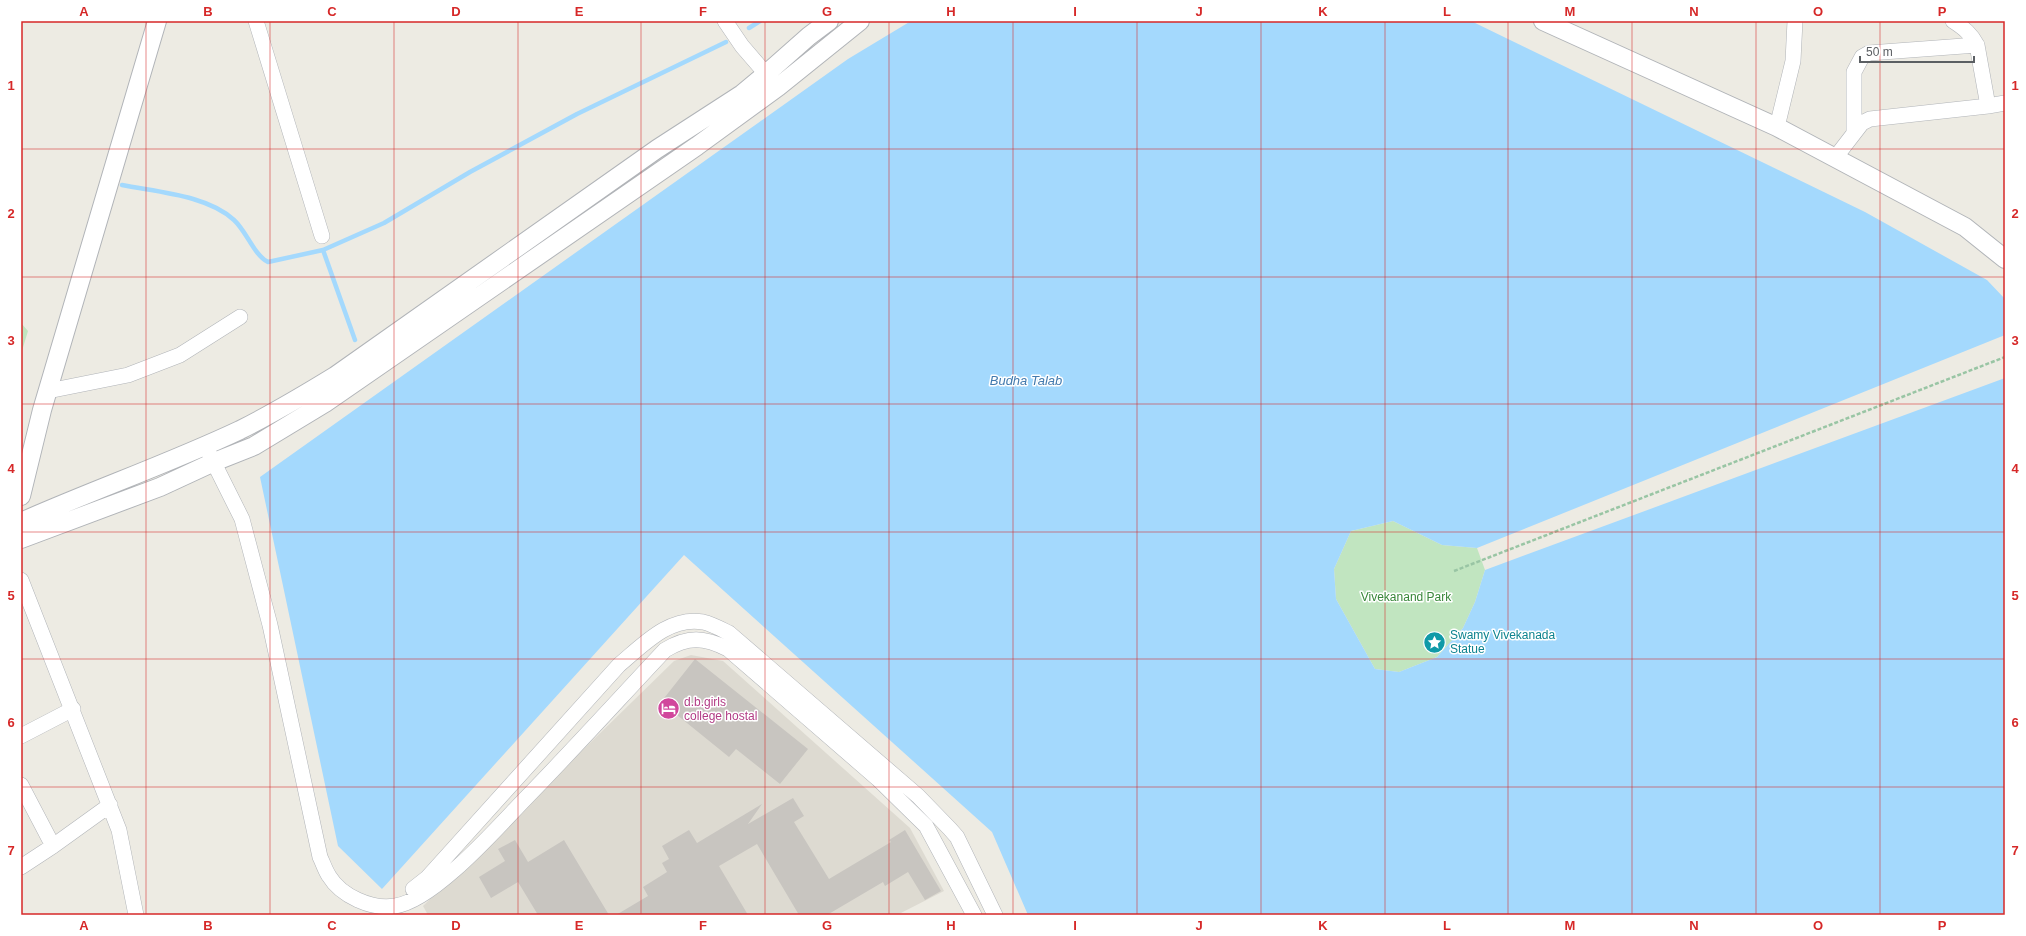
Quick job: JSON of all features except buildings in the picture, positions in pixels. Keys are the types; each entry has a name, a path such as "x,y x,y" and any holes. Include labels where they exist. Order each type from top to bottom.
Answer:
{"street":[{"path":"21,496 48,391 157,21"},
{"path":"256,21 322,236"},
{"path":"725,21 742,46 772,81"},
{"path":"21,522 205,445 282,407 335,376 657,149 742,94 772,81 809,36 829,21"},
{"path":"21,539 160,487 214,462 254,446 332,398 533,260 772,81 860,21"},
{"path":"1543,21 1777,127 1965,227 2005,259"},
{"path":"1777,127 1793,61 1795,21"},
{"path":"1953,21 1965,28 1973,37 1977,45 1988,106"},
{"path":"1854,133 1854,72 1862,57 1869,53 1977,45"},
{"path":"1835,158 1862,123 1870,119 2005,103"},
{"path":"48,391 128,375 180,355 240,317"},
{"path":"205,445 242,519 270,625 320,857 329,877 347,894 369,905 398,911 442,880 473,853 665,650 680,641 698,640 714,642 728,649 878,779 926,826 974,915"},
{"path":"21,580 73,708 121,836 136,915"},
{"path":"369,905 404,895 427,878 619,665 649,639 672,624 691,621 705,622 729,633 918,796 957,837 995,915"},
{"path":"21,736 73,708"},
{"path":"21,785 53,846"},
{"path":"21,867 110,805"}],"path":[{"path":"1454,571 2005,357"}],"shaded area":[{"path":"691,655 723,661 910,828 944,891 897,915 428,915 423,906 674,661"}],"green space":[{"path":"21,323 28,331 21,354"},
{"name":"Vivekanand Park","path":"1393,521 1442,545 1477,548 1485,570 1475,602 1463,628 1437,657 1399,672 1375,669 1336,599 1334,569 1351,531"}],"water":[{"name":"Budha Talab","path":"911,21 1471,21 1865,212 1987,280 2005,299 2005,335 1477,548 1442,545 1393,521 1351,531 1334,569 1336,599 1375,669 1399,672 1437,657 1463,628 1475,602 1485,570 2005,378 2005,915 1028,915 992,832 684,555 382,889 338,846 260,477 848,59"}],"waterway":[{"path":"749,28 760,21"},
{"path":"122,185 181,196 210,205 234,220 263,259 268,262 323,250 384,223 470,172 577,114 726,42"},
{"path":"323,250 355,340"}],"place":[{"name":"Swamy Vivekanada Statue","path":"1435,642"},
{"name":"d.b.girls college hostal","path":"668,709"}]}
